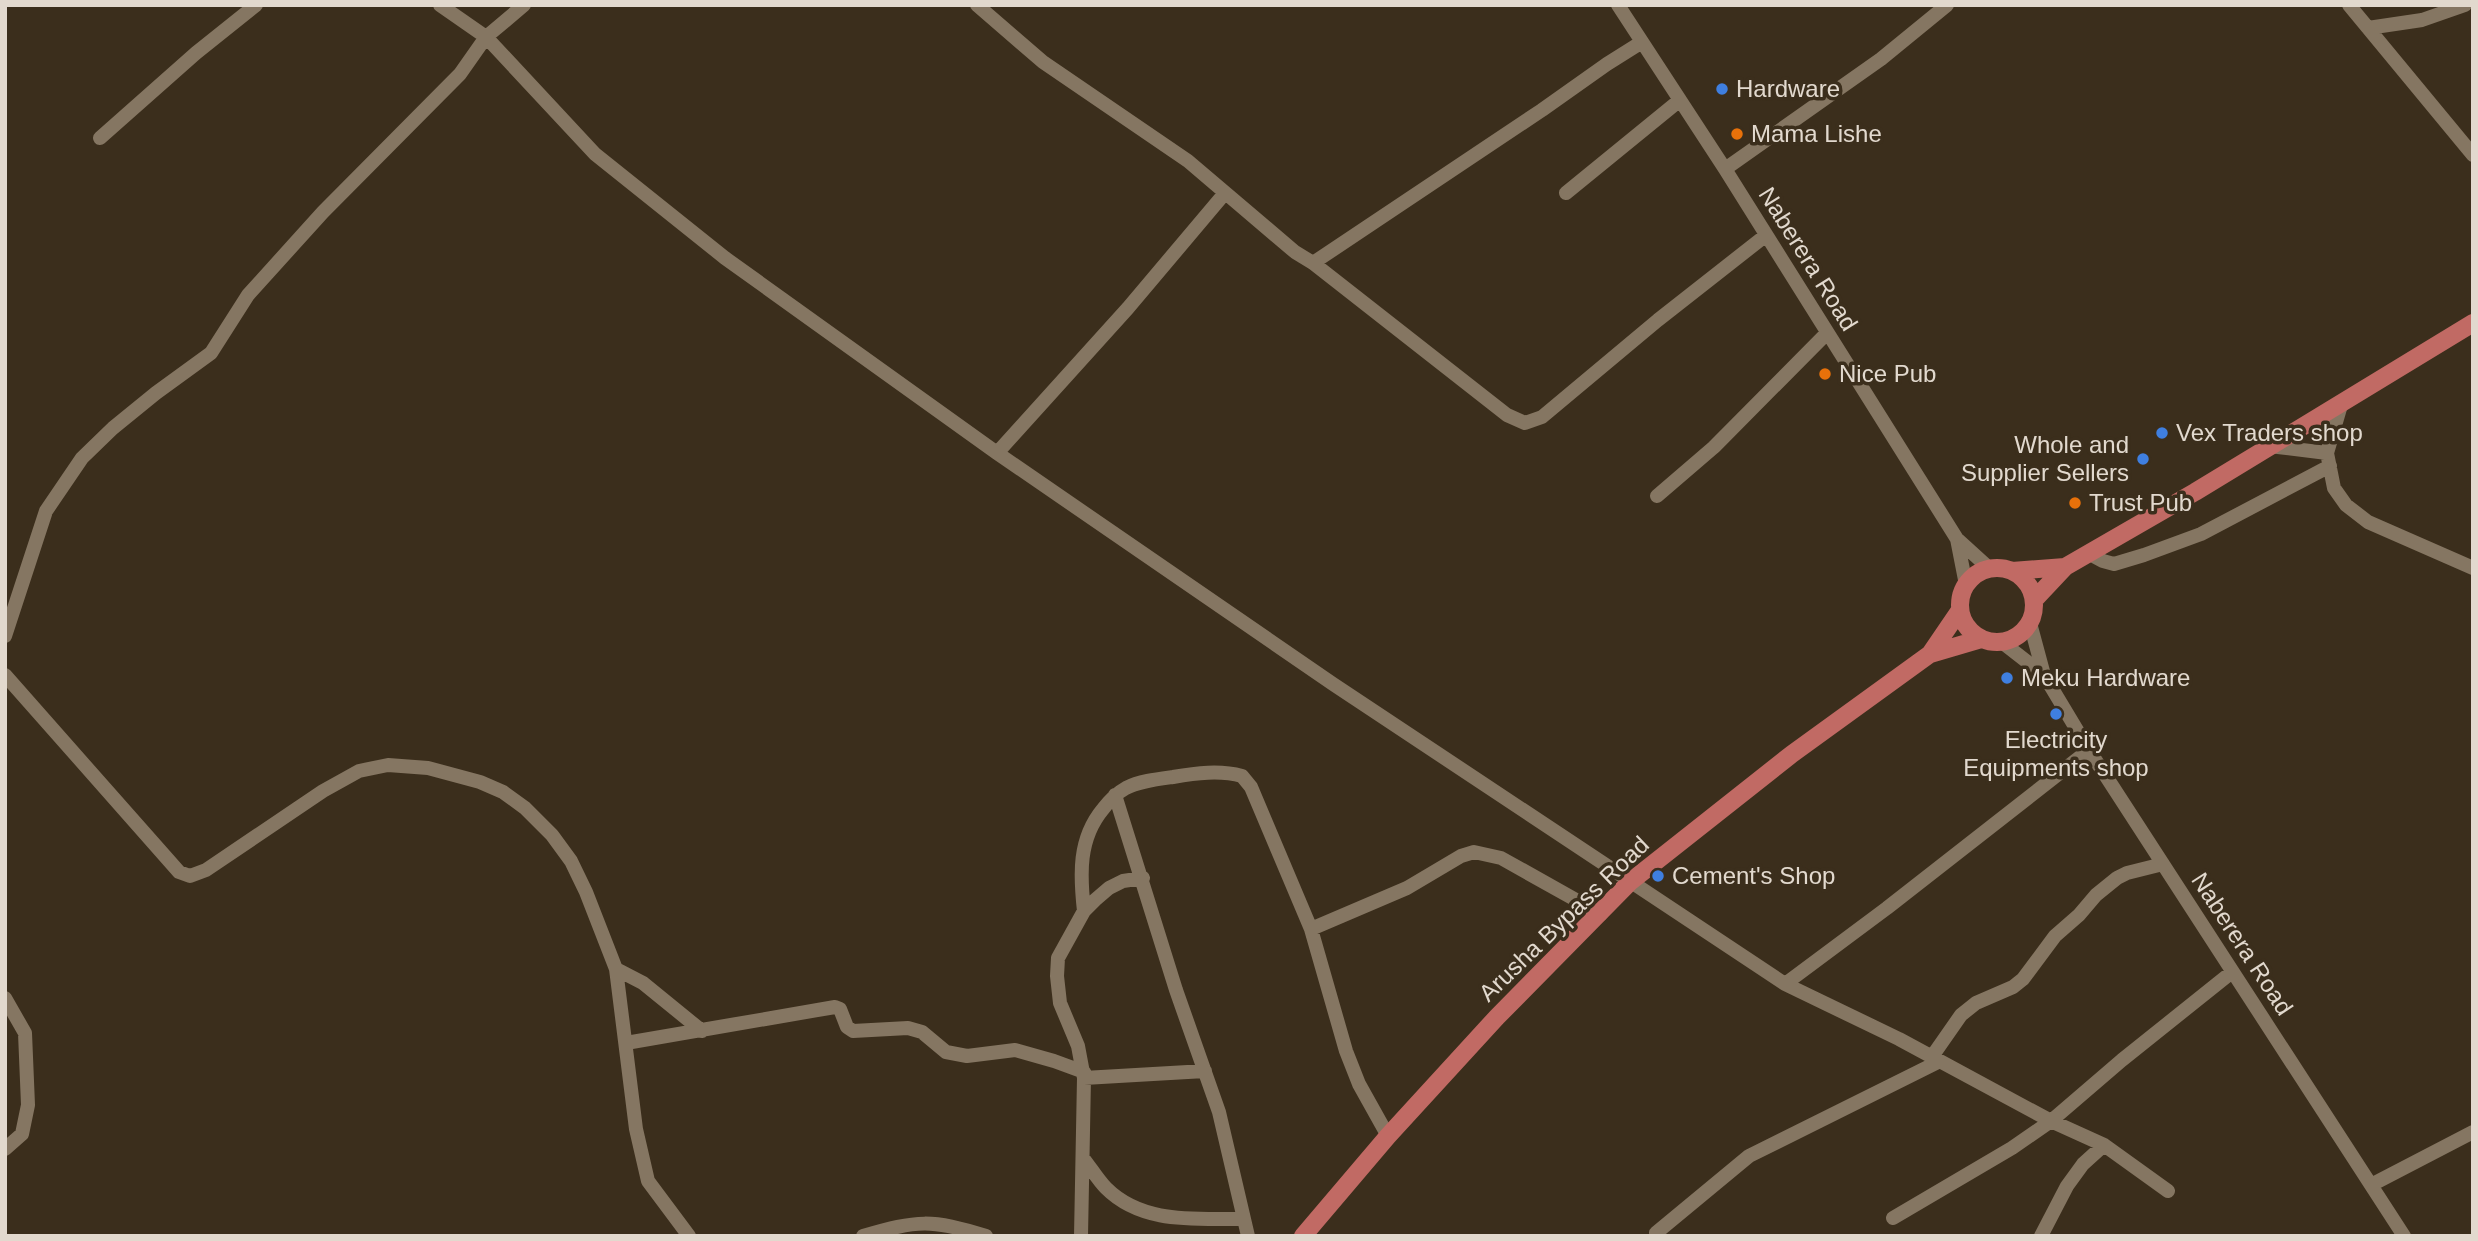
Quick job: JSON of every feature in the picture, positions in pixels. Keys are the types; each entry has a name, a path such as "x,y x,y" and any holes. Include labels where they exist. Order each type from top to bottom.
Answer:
{"main road":[{"path":"2034,600 2065,567 2341,405 2473,323"},
{"path":"2012,571 2065,567"},
{"path":"1966,585 1980,572 2001,568 2023,578 2031,588 2034,612 2030,623 2023,632 2003,643"},
{"name":"Arusha Bypass Road","path":"1930,654 1960,610 1966,585"},
{"path":"1960,610 1963,622 1970,632 1981,639"},
{"name":"Arusha Bypass Road","path":"1303,1236 1388,1136 1524,989 1630,883 1792,754 1930,654 1981,639 2003,643"}],"street":[{"path":"100,138 196,53 256,5"},
{"path":"440,5 486,37 568,127 620,174 725,258 997,453 1333,684 1784,984 1887,1033 2051,1121 2104,1144 2168,1191"},
{"path":"5,636 46,511 82,458 156,393 211,353 248,295 323,212 460,74 486,37 524,5"},
{"path":"977,5 1043,62 1188,161 1295,252 1313,263 1507,415 1525,423 1542,417 1658,320 1765,236"},
{"name":"Naberera Road","path":"1618,5 1726,169 1765,236 1957,538 1990,569"},
{"path":"1726,169 1881,59 1947,5"},
{"path":"2349,5 2473,155"},
{"path":"2368,28 2422,20 2465,5"},
{"path":"1313,263 1642,42"},
{"path":"1566,193 1680,100"},
{"path":"997,453 1119,318 1225,193"},
{"path":"1657,496 1714,447 1827,333"},
{"path":"2341,405 2329,459 2334,488 2346,505 2360,517 2473,568"},
{"path":"2269,446 2329,459"},
{"path":"2090,554 2114,564 2201,534 2329,459"},
{"name":"Naberera Road","path":"1957,538 1966,585"},
{"name":"Naberera Road","path":"2030,623 2044,675 2089,750 2404,1236"},
{"name":"Naberera Road","path":"2003,643 2044,675"},
{"path":"5,675 179,872 190,876 206,870 359,771 388,765 428,768 480,782 503,792 525,808 552,835 571,861 616,969 636,1129 648,1181 689,1236"},
{"path":"1784,984 1887,908 2089,750"},
{"path":"1084,911 1081,878 1083,846 1093,822 1115,795 1150,780 1210,772 1242,776 1251,787 1311,929 1346,1051 1359,1084 1388,1136"},
{"path":"1115,795 1176,989 1219,1112 1248,1236"},
{"path":"1311,929 1397,892 1461,856 1474,852 1501,858 1601,914"},
{"path":"1656,1233 1749,1156 1935,1060 1961,1015 1987,997 2013,987 2023,979 2055,936 2079,915 2096,895 2127,873 2163,864"},
{"path":"1082,1236 1084,1075 1078,1046 1060,1003 1058,958 1084,911 1109,888 1123,881 1143,878"},
{"path":"616,969 643,983 702,1031"},
{"path":"1893,1218 2012,1148 2051,1121 2232,972"},
{"path":"5,999 25,1033 28,1105 22,1134 5,1149"},
{"path":"626,1043 838,1007 847,1027 853,1031 908,1028 922,1032 946,1052 967,1056 1015,1050 1054,1060 1084,1075 1205,1071"},
{"path":"2371,1185 2473,1132"},
{"path":"2041,1236 2067,1186 2083,1164 2104,1144"},
{"path":"1083,1158 1105,1188 1141,1212 1174,1218 1244,1219"},
{"path":"863,1236 898,1225 926,1222 948,1224 986,1236"}],"place":[{"name":"Hardware","path":"1722,89"},
{"name":"Mama Lishe","path":"1737,134"},
{"name":"Nice Pub","path":"1825,374"},
{"name":"Vex Traders shop","path":"2162,433"},
{"name":"Whole and Supplier Sellers","path":"2143,459"},
{"name":"Trust Pub","path":"2075,503"},
{"name":"Meku Hardware","path":"2007,678"},
{"name":"Electricity Equipments shop","path":"2056,714"},
{"name":"Cement's Shop","path":"1658,876"}]}
